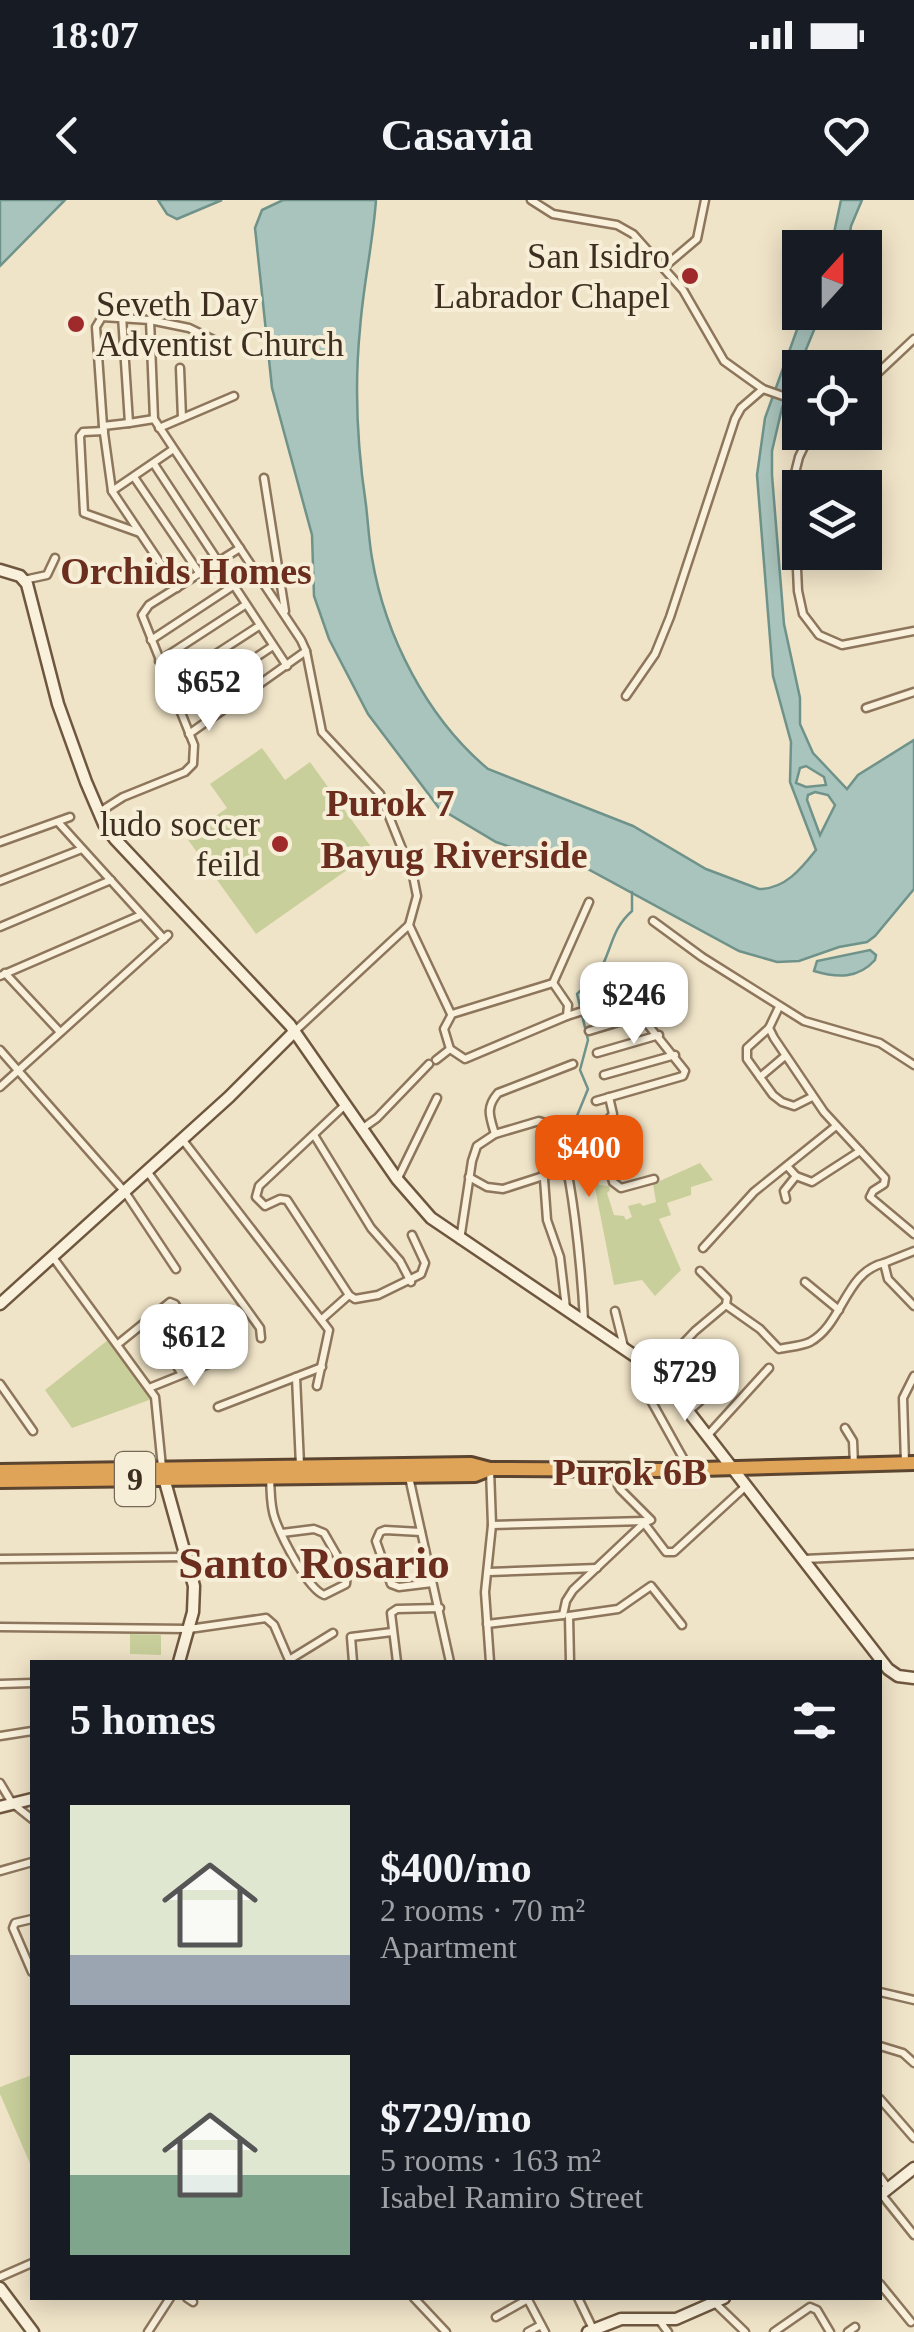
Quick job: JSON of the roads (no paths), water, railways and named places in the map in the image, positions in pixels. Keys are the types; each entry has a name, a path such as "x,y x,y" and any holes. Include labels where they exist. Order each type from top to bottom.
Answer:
{"highway":[{"name":"9","path":"0,1472 300,1471 471,1464 490,1469 610,1470 910,1464"},
{"name":"9","path":"0,1481 163,1473 270,1477 300,1471 409,1476 475,1474 490,1469"}],"street":[{"path":"531,200 553,214 627,230 664,267 696,310 724,362 763,389 782,396"},
{"path":"664,267 696,239 705,200"},
{"path":"122,316 129,423"},
{"path":"177,588 112,491 97,322 102,317 122,316 150,320 189,328 222,344"},
{"path":"0,1304 125,1192 293,1028 409,925 417,896 414,876 380,794 322,732 306,651 154,419 150,320"},
{"path":"882,369 914,339"},
{"path":"180,368 182,418"},
{"path":"626,696 655,654 670,617 735,418 763,389"},
{"path":"159,428 234,396"},
{"path":"140,533 90,517 82,506 80,436 82,432 154,419"},
{"path":"112,491 172,450"},
{"path":"802,450 794,481 798,591 803,614 819,635 842,645 914,631"},
{"path":"154,464 287,666"},
{"path":"134,477 200,574"},
{"path":"264,478 286,617"},
{"path":"101,811 138,789 190,768 196,751 142,619 144,610 240,548"},
{"path":"0,570 24,580 47,575 55,558"},
{"path":"24,580 58,704 86,782 104,824 115,839 293,1028 398,1179 430,1218 657,1370 881,1660"},
{"path":"150,640 233,586"},
{"path":"159,661 245,605"},
{"path":"168,685 259,626"},
{"path":"178,709 272,646"},
{"path":"189,734 306,651"},
{"path":"866,708 914,692"},
{"path":"0,842 70,816"},
{"path":"0,1086 166,937 58,822"},
{"path":"0,882 82,849"},
{"path":"0,927 111,880"},
{"path":"589,902 553,983 452,1014 444,1028 450,1049 462,1058 472,1057 575,1013 626,997"},
{"path":"60,1032 3,974 142,915"},
{"path":"653,921 804,1021 880,1042 914,1065"},
{"path":"409,925 452,1014"},
{"path":"596,1101 683,1076 685,1071 608,975"},
{"path":"553,983 575,1013"},
{"path":"779,1007 769,1028 745,1054 773,1094 788,1106 812,1096"},
{"path":"589,1031 642,1015"},
{"path":"769,1028 812,1096 885,1178 870,1197 914,1234"},
{"path":"597,1054 659,1035"},
{"path":"363,1128 450,1049"},
{"path":"0,1050 125,1192 176,1269"},
{"path":"604,1075 675,1055"},
{"path":"760,1077 785,1056"},
{"path":"495,1134 488,1113 490,1102 498,1093 573,1064"},
{"path":"609,1097 612,1114 598,1130 613,1182 620,1188 654,1179"},
{"path":"398,1179 437,1098"},
{"path":"346,1104 259,1186 256,1197 265,1206 287,1200 349,1295 361,1300 411,1282 421,1274 425,1263 412,1235"},
{"path":"460,1240 477,1146 495,1134 546,1120 560,1134 580,1256 584,1321"},
{"path":"704,1248 754,1192 836,1126"},
{"path":"314,1135 371,1228 400,1260 411,1282"},
{"path":"182,1138 322,1319 329,1335 317,1386"},
{"path":"787,1166 806,1182 819,1180 860,1151"},
{"path":"543,1164 547,1220 560,1258 566,1309"},
{"path":"469,1177 494,1190 565,1169"},
{"path":"147,1171 260,1328 261,1338"},
{"path":"786,1198 784,1191 796,1176"},
{"path":"726,1305 760,1329 779,1349 811,1341 866,1269 914,1251"},
{"path":"52,1256 149,1388 158,1407 163,1473 194,1586 190,1629 179,1660"},
{"path":"884,1263 888,1280 914,1306"},
{"path":"657,1370 726,1305 727,1298 700,1271"},
{"path":"805,1282 838,1310"},
{"path":"322,1319 349,1295"},
{"path":"118,1344 163,1304 175,1304 209,1363"},
{"path":"615,1311 624,1348"},
{"path":"147,1321 182,1374"},
{"path":"149,1388 226,1357"},
{"path":"679,1397 713,1362"},
{"path":"218,1407 322,1367"},
{"path":"708,1435 769,1368"},
{"path":"690,1410 728,1376"},
{"path":"910,1464 903,1398 914,1376"},
{"path":"296,1377 300,1471"},
{"path":"0,1384 33,1431"},
{"path":"648,1397 689,1468"},
{"path":"905,1427 914,1416"},
{"path":"845,1428 853,1441 854,1466"},
{"path":"490,1469 492,1525 485,1592 490,1660"},
{"path":"610,1470 666,1552 674,1552 747,1485"},
{"path":"409,1476 450,1660"},
{"path":"270,1477 274,1516 282,1533 317,1592 324,1595 346,1584 347,1573 324,1533 282,1533"},
{"path":"492,1525 648,1521"},
{"path":"570,1660 568,1596 648,1521"},
{"path":"421,1532 385,1530 376,1541 391,1584 399,1587 432,1582"},
{"path":"802,1559 914,1554"},
{"path":"0,1559 186,1557"},
{"path":"489,1572 596,1568"},
{"path":"487,1624 618,1609 652,1586 682,1625"},
{"path":"396,1660 390,1618 393,1610 440,1608"},
{"path":"0,1627 190,1629 266,1618 274,1625 286,1660"},
{"path":"352,1660 351,1638 392,1632"},
{"path":"290,1660 333,1633"},
{"path":"882,1661 898,1676 914,1678"},
{"path":"0,1684 30,1683"},
{"path":"0,1736 30,1731"},
{"path":"0,1783 12,1803 30,1817"},
{"path":"0,1807 30,1799"},
{"path":"0,1871 30,1863"},
{"path":"30,1920 13,1928 30,1967"},
{"path":"882,1992 914,2000"},
{"path":"882,2047 903,2053 914,2064"},
{"path":"882,2101 914,2138"},
{"path":"914,2168 883,2192 914,2235"},
{"path":"0,2277 30,2265"},
{"path":"882,2286 911,2322"},
{"path":"0,2288 33,2332"},
{"path":"148,2332 169,2300"},
{"path":"416,2300 446,2332"},
{"path":"496,2317 524,2300"},
{"path":"528,2300 543,2329 528,2332"},
{"path":"579,2300 590,2331 622,2319 659,2320 691,2314 719,2300 745,2332"},
{"path":"774,2332 810,2307 817,2310 830,2332"},
{"path":"659,2320 668,2332"}],"water":[{"path":"0,200 65,200 0,266"},
{"path":"158,200 222,200 177,219 167,214"},
{"path":"283,200 376,200 357,373 370,545 378,587 398,646 446,725 488,769 633,826 706,869 759,889 785,882 816,850 790,782 791,742 773,676 757,475 765,418 782,371 782,408 772,451 772,475 784,624 800,698 800,724 813,753 847,789 858,775 914,740 914,889 875,936 867,942 799,961 777,962 739,951 584,867 496,842 439,808 368,714 329,639 314,596 312,535 272,388 255,228 262,210","holes":["806,766 824,777 826,785 806,787 796,783 800,768","815,792 828,795 835,805 820,835 807,800"]},
{"path":"841,200 862,200 850,230 835,230"},
{"path":"797,330 814,330 806,350 790,350"},
{"path":"870,950 876,955 875,960 854,974 839,976 814,971 817,961"}],"waterway":[{"path":"594,1184 579,1159 572,1128 588,1089 580,1070 588,1040 577,994 599,971 618,929 632,911 632,892"}],"place":[{"name":"San Isidro Labrador Chapel","path":"690,276"},
{"name":"Seveth Day Adventist Church","path":"76,324"},
{"name":"ludo soccer feild","path":"280,844"}],"district":[{"name":"Orchids Homes","path":"186,571"},
{"name":"Purok 7","path":"390,803"},
{"name":"Bayug Riverside","path":"454,855"},
{"name":"Purok 6B","path":"630,1472"},
{"name":"Santo Rosario","path":"314,1562"}]}
